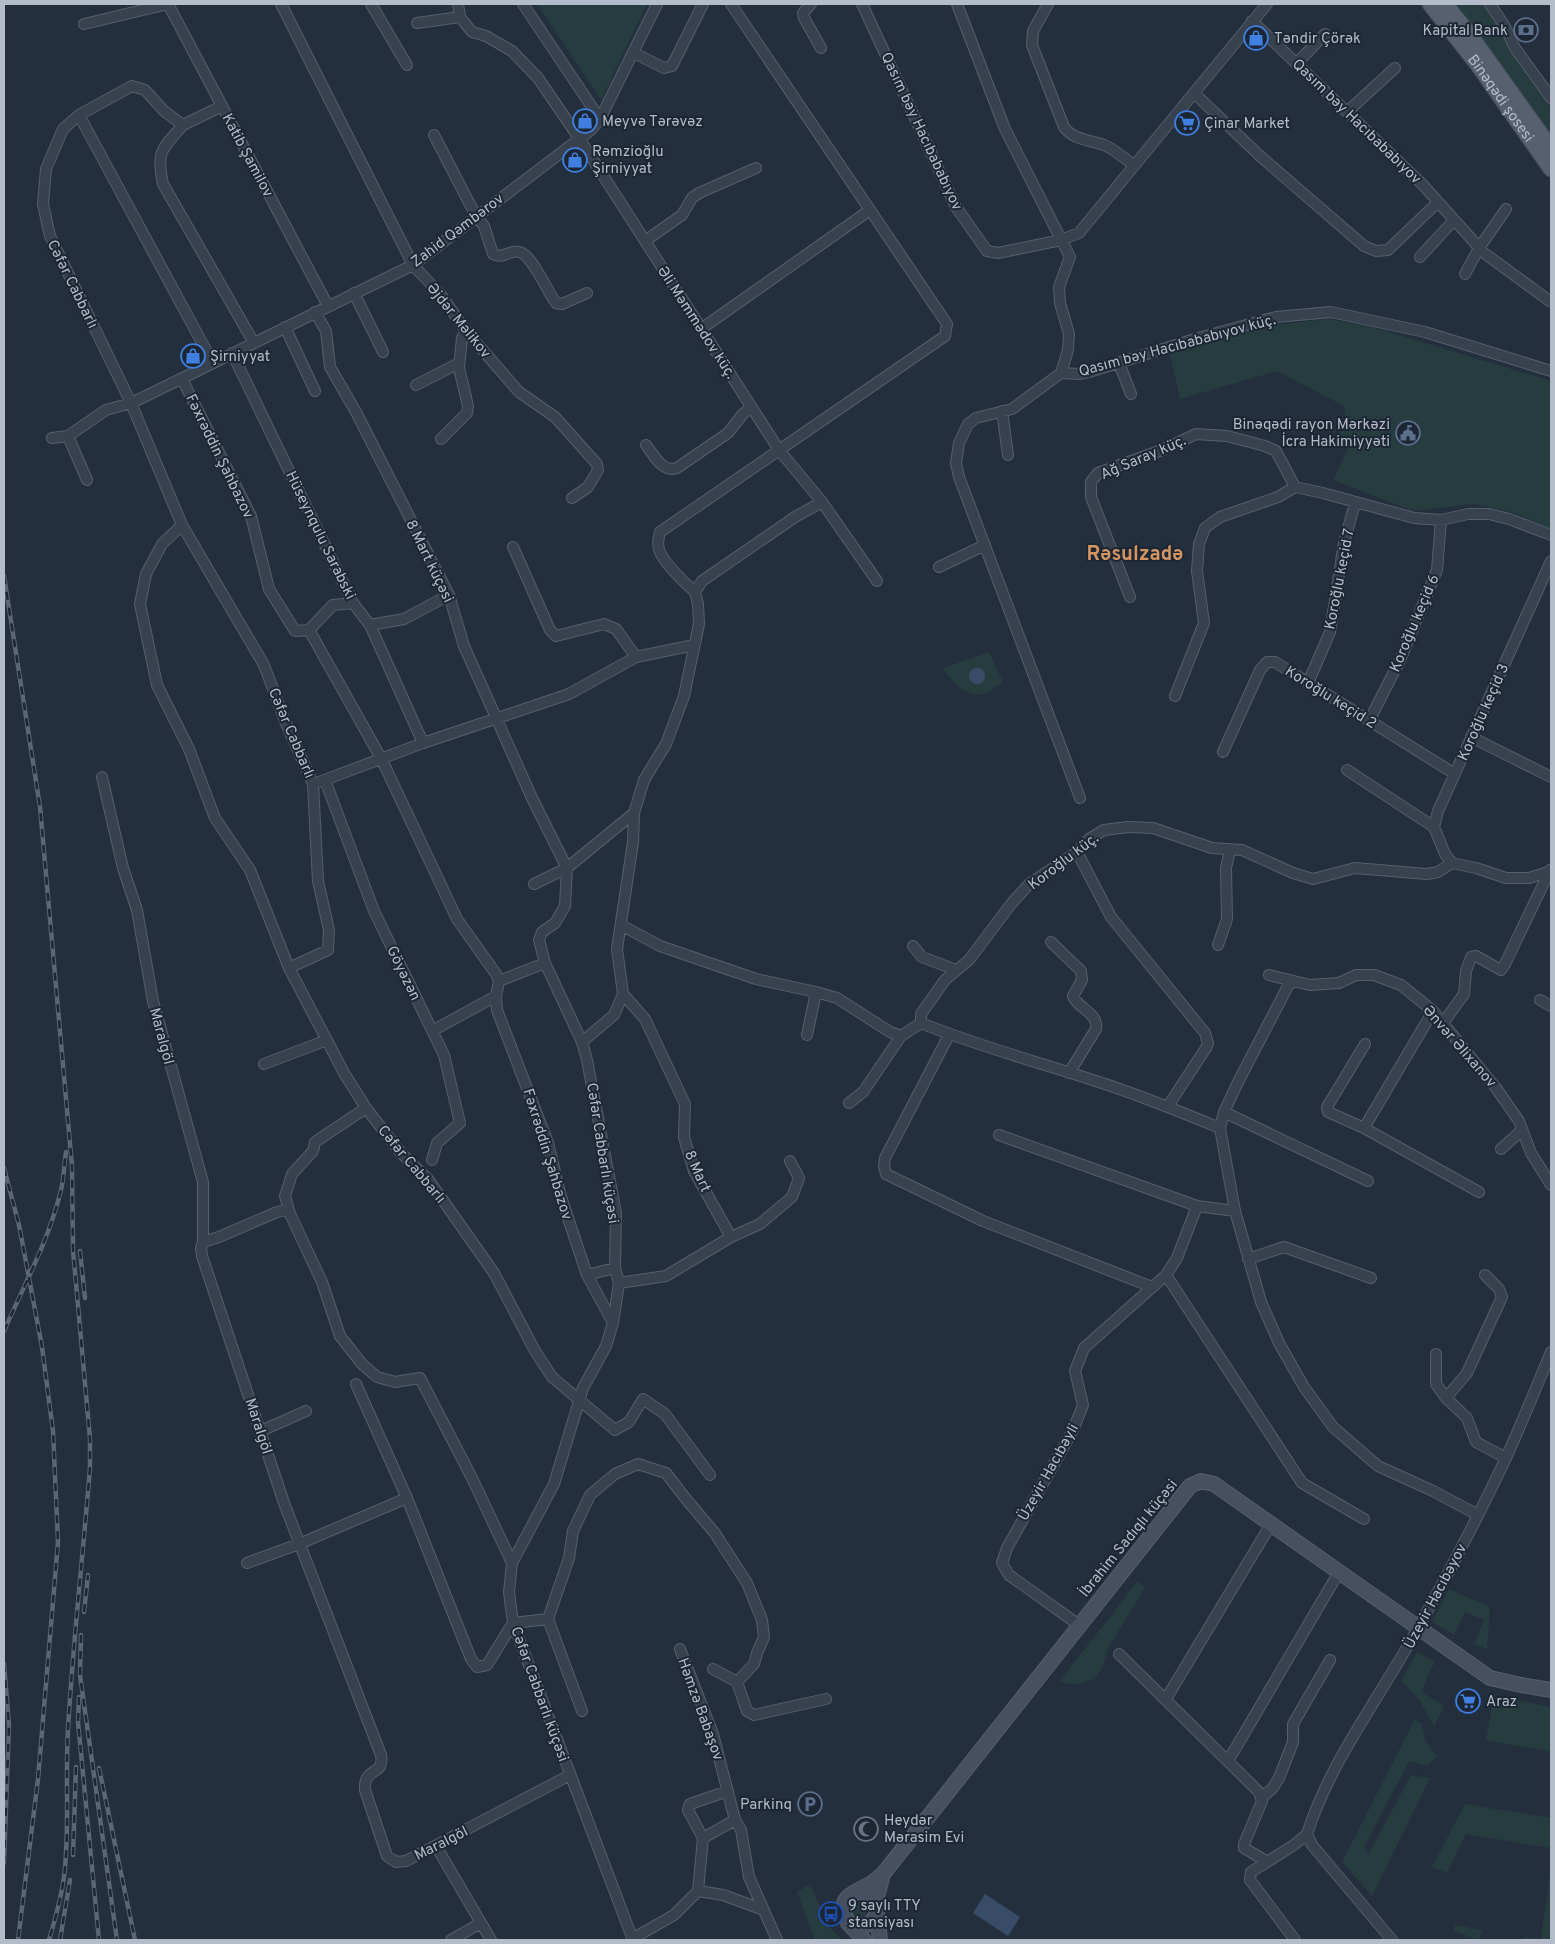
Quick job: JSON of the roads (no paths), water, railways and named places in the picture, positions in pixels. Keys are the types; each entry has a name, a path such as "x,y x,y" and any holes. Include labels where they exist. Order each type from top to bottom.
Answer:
{"main road":[{"name":"Binəqədi şosesi","path":"1430,4 1478,66 1551,169"},
{"name":"Binəqədi şosesi","path":"1445,4 1551,148"}],"street":[{"path":"84,24 168,4"},
{"name":"Katib Şamilov","path":"168,4 328,306"},
{"name":"Əjdər Məlikov","path":"281,4 413,265 441,295 466,331 519,392 555,417 597,464 598,470 588,487 572,498"},
{"path":"371,4 408,66"},
{"path":"418,23 460,17 458,4"},
{"path":"523,4 600,119"},
{"name":"Zahid Qəmbərov","path":"68,436 106,410 131,403 182,379 413,265 590,130 600,119 657,4"},
{"path":"634,53 664,68 672,66 704,4"},
{"path":"353,603 333,605 309,630 381,758 457,919 499,981 546,963 582,1042 614,1014 623,994 617,949 633,842 634,813 644,780 666,744 681,704 699,624 695,592 685,583 660,552 658,540 660,532 945,336 947,324 732,4"},
{"path":"811,4 803,16 821,48"},
{"name":"Qasım bəy Hacıbababıyov","path":"862,4 956,207 987,251 998,253 1061,240 1079,234 1267,4"},
{"path":"957,4 1005,129 1070,257 1059,287 1060,303 1069,334 1068,350 1061,374"},
{"path":"1048,4 1033,31 1032,45 1064,127 1068,133 1085,141 1105,145 1134,165"},
{"path":"1490,4 1504,25 1515,48 1551,98"},
{"name":"Əli Məmmədov küç.","path":"460,17 472,32 499,43 524,61 538,78 579,138 779,450 822,502 877,581"},
{"name":"Qasım bəy Hacıbababıyov","path":"1252,21 1438,202 1479,248 1551,302"},
{"path":"1297,63 1325,34"},
{"path":"1347,112 1395,68"},
{"name":"Cəfər Cabbarlı","path":"183,125 164,111 145,90 132,86 79,116 64,129 46,169 43,204 50,236 131,403 182,525 264,665 285,721 313,784 318,881 330,930 328,950 289,968"},
{"path":"1194,93 1260,156 1364,246 1376,251 1388,250 1438,202"},
{"path":"222,106 183,125 162,149 159,167 163,184 254,343"},
{"path":"79,116 213,363"},
{"path":"434,135 476,216 484,226 493,254 500,257 516,251 524,254 556,303 562,304 587,293"},
{"path":"645,241 682,215 692,198 699,193 756,168"},
{"path":"1465,274 1479,248 1506,209"},
{"path":"701,329 870,210"},
{"path":"1420,257 1454,220"},
{"path":"354,293 383,352"},
{"name":"8 Mart küçəsi","path":"315,312 326,331 330,367 356,412 449,595 464,646 532,798 567,868 565,906 555,923 542,932 539,940 546,963"},
{"name":"Qasım bəy Hacıbababıyov küç.","path":"1080,798 959,477 956,463 959,443 968,424 976,418 1012,409 1061,374 1080,374 1276,317 1331,312 1426,332 1551,371"},
{"path":"285,327 315,391"},
{"path":"441,439 467,413 468,406 459,372 462,338 466,331"},
{"name":"Hüseynqulu Sarabski","path":"232,353 353,603 370,625 423,743"},
{"path":"416,385 459,363"},
{"path":"1118,363 1131,394"},
{"name":"Fəxrəddin Şahbazov","path":"182,379 250,516 269,588 295,631 309,630"},
{"path":"646,445 662,465 672,470 728,433 751,407"},
{"path":"1002,411 1008,455"},
{"name":"Ağ Saray küç.","path":"1130,597 1091,497 1091,482 1098,473 1162,450 1196,434 1227,436 1265,446 1276,451 1295,487"},
{"path":"52,438 68,436 87,480"},
{"path":"1175,696 1204,623 1197,571 1199,544 1205,528 1220,517 1278,496 1295,487 1414,518 1440,520 1468,514 1489,514 1509,519 1551,535"},
{"path":"695,592 702,581 795,517 822,502"},
{"name":"Koroğlu keçid 7","path":"1308,683 1330,632 1344,543 1355,503"},
{"name":"Koroğlu keçid 6","path":"1369,720 1401,658 1437,570 1440,520"},
{"name":"Cəfər Cabbarlı","path":"182,525 162,544 146,574 140,604 157,685 189,749 215,818 250,870 289,968 327,1040 366,1108 401,1154 428,1179 494,1273 535,1350 552,1377 615,1430 629,1422 643,1399 665,1414 710,1475"},
{"path":"940,567 985,545"},
{"path":"513,547 550,630 556,636 604,624 616,629 636,657"},
{"name":"Koroğlu keçid 3","path":"1434,827 1438,811 1551,561"},
{"path":"370,625 404,619 449,595"},
{"path":"313,784 423,743 569,694 636,657 694,645"},
{"name":"Koroğlu keçid 2","path":"1222,752 1260,670 1267,662 1275,662 1455,774"},
{"path":"1471,737 1551,777"},
{"path":"1347,770 1434,827 1445,854 1452,863 1476,868 1506,878 1529,878 1550,870"},
{"name":"Maralgöl","path":"102,777 123,868 137,910 153,1001 202,1182 204,1242 201,1248 202,1256 299,1544 382,1755 383,1762 379,1768 366,1776 364,1782 387,1856 396,1862 406,1861 570,1775"},
{"name":"Göyəzən","path":"325,780 374,911 444,1055 460,1123 437,1143 432,1160"},
{"path":"534,884 567,868 634,813"},
{"name":"Koroğlu küç.","path":"920,1023 921,1014 945,980 969,960 1011,904 1030,884 1077,852 1089,839 1104,830 1128,827 1152,828 1212,848 1242,850 1293,873 1313,879 1356,868 1427,874 1438,872 1452,863"},
{"path":"1218,945 1227,919 1226,868 1230,850"},
{"path":"1077,852 1111,917 1205,1034 1208,1043 1206,1048 1168,1106"},
{"path":"1443,1023 1464,994 1466,971 1471,957 1476,956 1501,970 1504,966 1550,870"},
{"path":"621,925 660,946 756,979 837,998 875,1023 900,1036"},
{"path":"1050,942 1081,971 1082,980 1073,996 1075,1001 1095,1018 1097,1023 1096,1029 1069,1072"},
{"path":"913,946 922,957 956,970"},
{"name":"Ənvər Əlixanov","path":"1269,974 1310,986 1339,983 1356,975 1374,975 1401,985 1432,1011 1496,1088 1519,1121 1531,1152 1551,1185"},
{"name":"Fəxrəddin Şahbazov","path":"499,981 496,996 497,1010 548,1144 561,1197 587,1274 613,1323"},
{"path":"1293,981 1288,986 1224,1112 1220,1128 1235,1211 1261,1302 1279,1343 1304,1387 1333,1427 1378,1466 1478,1514"},
{"path":"806,1035 816,992"},
{"name":"8 Mart","path":"623,994 645,1019 685,1104 684,1137 694,1171 731,1237"},
{"path":"432,1031 496,996"},
{"path":"1540,1000 1551,1006"},
{"path":"1364,1128 1432,1011"},
{"path":"849,1103 863,1092 900,1036 920,1023 949,1035 1069,1072 1168,1106 1220,1128"},
{"path":"949,1035 885,1158 886,1174 983,1220 1152,1287"},
{"path":"264,1064 327,1040"},
{"name":"Cəfər Cabbarlı küçəsi","path":"582,1042 616,1213 615,1268 619,1284 613,1323 606,1346 583,1388 554,1484 512,1564 509,1592 513,1623 632,1940"},
{"path":"1365,1044 1327,1110 1364,1128 1479,1192"},
{"path":"366,1108 315,1142 313,1151 292,1174 285,1196 290,1214 322,1282 340,1336 362,1364 377,1377 395,1382 420,1378 472,1478 512,1564"},
{"path":"1224,1112 1368,1181"},
{"path":"1501,1149 1522,1130"},
{"path":"999,1135 1197,1206 1235,1211"},
{"path":"619,1284 666,1276 731,1237 760,1224 792,1197 799,1178 790,1161"},
{"name":"Üzeyir Hacıbəyli","path":"1079,1625 1009,1575 1002,1563 1007,1548 1073,1430 1083,1405 1075,1371 1084,1348 1166,1275 1177,1258 1197,1206"},
{"path":"204,1242 277,1212 286,1210 290,1214"},
{"path":"1248,1259 1284,1247 1371,1278"},
{"path":"587,1274 615,1268"},
{"path":"1166,1275 1302,1483 1364,1519"},
{"path":"1446,1398 1467,1373 1502,1297 1498,1289 1485,1275"},
{"name":"Üzeyir Hacıbəyov","path":"1307,1834 1314,1812 1360,1723 1390,1678 1478,1514 1506,1458 1551,1352"},
{"path":"1436,1354 1436,1384 1446,1398 1467,1418 1476,1442 1506,1458"},
{"path":"356,1384 407,1498 471,1659 477,1667 487,1665 513,1623 548,1619"},
{"path":"261,1430 306,1411"},
{"path":"582,1712 548,1619 569,1558 573,1531 590,1495 615,1474 638,1464 666,1473 686,1500 714,1532 747,1582 762,1620 764,1637 754,1664 737,1682"},
{"name":"İbrahim Sadıqlı küçəsi","path":"882,1874 1190,1486 1201,1481 1214,1484 1490,1678 1551,1690"},
{"path":"248,1563 299,1544 407,1498"},
{"path":"1166,1699 1271,1524"},
{"path":"1228,1762 1339,1572"},
{"name":"Həmzə Babaşov","path":"680,1649 714,1734 735,1820 741,1830 749,1877 776,1940"},
{"path":"1119,1654 1262,1797"},
{"path":"1266,1861 1244,1848 1244,1844 1262,1797 1279,1778 1293,1742 1293,1724 1330,1660"},
{"path":"713,1669 737,1682 746,1711 754,1715 826,1699"},
{"path":"632,1940 674,1915 698,1891 703,1838 688,1810 690,1804 728,1791"},
{"path":"703,1838 735,1820"},
{"path":"1294,1940 1250,1880 1251,1872 1294,1845 1307,1834 1312,1845 1392,1940"},
{"path":"436,1846 491,1940"},
{"path":"864,1940 843,1914 843,1905 847,1897 872,1883 882,1874"},
{"path":"880,1940 877,1896 882,1874"},
{"path":"698,1891 723,1895 764,1910"},
{"path":"848,1922 856,1926 865,1926 873,1921 877,1911 874,1900 868,1894 854,1892"},
{"path":"451,1940 481,1924"}],"water":[{"path":"974,668 980,668 985,673 983,682 974,684 969,679 969,673"},
{"path":"985,1894 1020,1917 1008,1936 973,1913"}],"railway":[{"path":"4,576 40,807 72,1166 73,1250 90,1439 90,1468 68,1729 66,1859 56,1917 49,1940"},
{"path":"4,1331 50,1227 62,1185 66,1152"},
{"path":"4,1168 19,1225 42,1347 53,1431 58,1542 38,1779 18,1940"},
{"path":"80,1251 85,1298"},
{"path":"84,1612 88,1575"},
{"path":"81,1635 80,1675 117,1940"},
{"path":"4,1664 9,1725 4,1863"},
{"path":"79,1697 78,1722 99,1940"},
{"path":"73,1855 76,1767"},
{"path":"99,1768 135,1940"},
{"path":"60,1940 70,1880"}],"place":[{"name":"Kapital Bank","path":"1526,30"},
{"name":"Təndir Çörək","path":"1256,38"},
{"name":"Meyvə Tərəvəz","path":"585,121"},
{"name":"Çinar Market","path":"1187,123"},
{"name":"Rəmzioğlu Şirniyyat","path":"575,160"},
{"name":"Şirniyyat","path":"193,356"},
{"name":"Binəqədi rayon Mərkəzi İcra Hakimiyyəti","path":"1408,433"},
{"name":"Araz","path":"1468,1701"},
{"name":"Parkinq","path":"810,1804"},
{"name":"Heydər Mərasim Evi","path":"866,1829"},
{"name":"9 saylı TTY stansiyası","path":"831,1914"}],"district":[{"name":"Rəsulzadə","path":"1135,553"}]}
